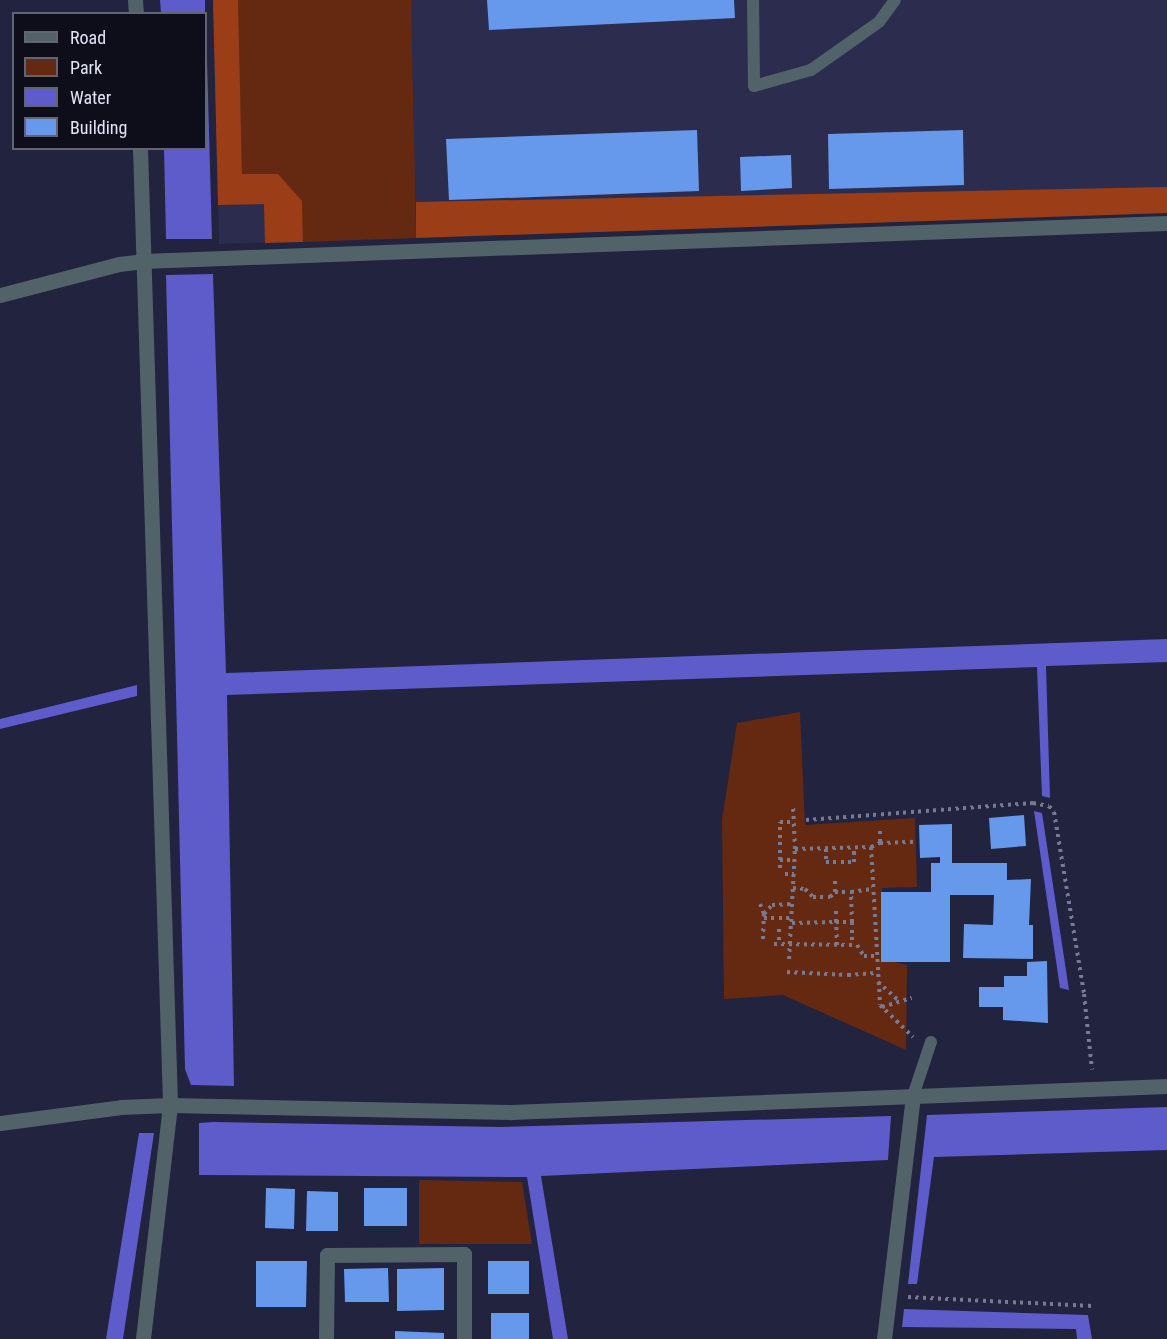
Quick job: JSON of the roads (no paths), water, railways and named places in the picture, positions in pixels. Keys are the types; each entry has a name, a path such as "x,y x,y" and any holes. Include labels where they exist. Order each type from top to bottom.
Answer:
{"street":[{"path":"140,150 170,1105 142,1339"},
{"path":"0,295 118,264 143,261 1167,223"},
{"path":"0,1123 121,1107 170,1105 511,1112 1167,1086"},
{"path":"884,1339 913,1096"},
{"path":"326,1339 327,1255 464,1254 464,1339"}],"lane":[{"path":"753,0 754,86 811,70 879,22 895,0"},
{"path":"913,1096 930,1047"}],"water":[{"path":"160,0 205,0 205,12 161,12"},
{"path":"207,60 212,239 166,239 164,150 207,150"},
{"path":"213,274 226,673 1167,639 1167,662 1046,666 1050,798 1042,796 1037,667 227,695 234,1086 191,1085 185,1069 166,275"},
{"path":"137,685 137,696 0,729 0,719"},
{"path":"1034,811 1042,813 1069,990 1060,988"},
{"path":"1167,1107 1167,1150 934,1157 917,1284 908,1284 927,1115"},
{"path":"891,1116 888,1160 541,1176 568,1339 553,1339 527,1177 199,1175 199,1123 501,1127"},
{"path":"139,1133 154,1133 123,1339 106,1339"},
{"path":"904,1309 1088,1315 1092,1339 1077,1339 1076,1329 902,1327"}]}
